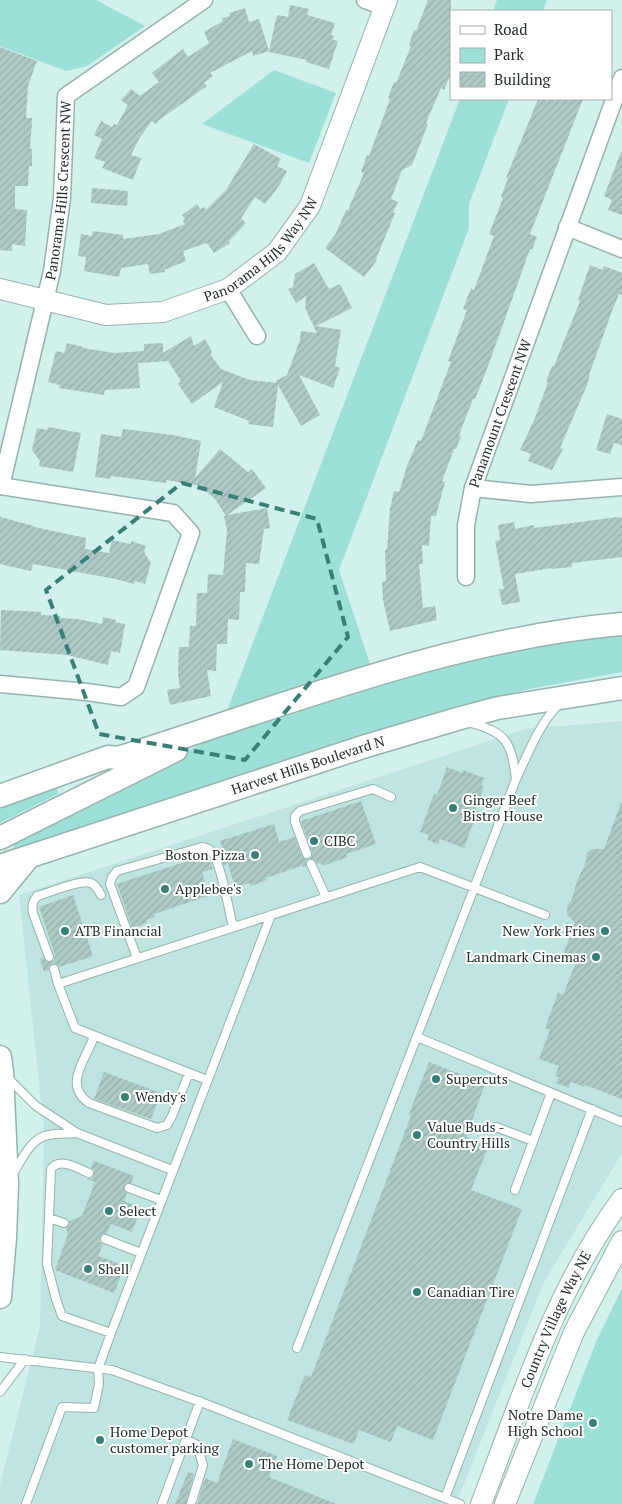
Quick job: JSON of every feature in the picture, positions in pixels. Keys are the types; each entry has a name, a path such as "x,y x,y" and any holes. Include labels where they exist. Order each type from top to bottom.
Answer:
{"main road":[{"path":"0,781 40,772 80,758 118,758 392,670 480,646 553,632 622,624"},
{"name":"Harvest Hills Boulevard N","path":"0,866 357,749 457,719 498,708 622,688"},
{"path":"0,838 159,760 221,725"},
{"path":"0,796 108,757"},
{"path":"0,892 29,857"},
{"path":"0,1297 7,1184 1,1064"}],"street":[{"name":"Panorama Hills Crescent NW","path":"46,300 62,198 66,96 204,0"},
{"path":"365,0 386,4"},
{"name":"Panorama Hills Way NW","path":"0,289 106,315 162,312 228,289 277,252 310,206 386,4"},
{"name":"Panamount Crescent NW","path":"622,78 473,488 531,494 622,487"},
{"path":"567,227 622,249"},
{"path":"228,289 257,336"},
{"path":"0,684 121,697 136,687 191,533 173,513 0,486 46,300"},
{"path":"466,578 466,525 473,488"},
{"name":"Country Village Way NE","path":"481,1504 550,1326 576,1270 622,1198"},
{"name":"Country Village Way NE","path":"505,1504 574,1332 622,1241"}],"lane":[{"path":"297,1348 516,779 535,738 553,710 566,697"},
{"path":"457,719 485,727 502,736 513,757 516,779"},
{"path":"307,854 295,822 295,816 300,811 373,789 391,797"},
{"path":"137,958 110,884 112,877 117,871 202,847 209,848 218,865 233,927"},
{"path":"312,864 326,897"},
{"path":"58,984 420,867 545,915"},
{"path":"49,957 33,913 32,905 37,896 82,882 92,883 98,889 101,896"},
{"path":"26,1504 62,1407 94,1408 98,1384 98,1369 172,1170 271,915"},
{"path":"54,969 75,1028 207,1080"},
{"path":"94,1036 77,1076 77,1089 80,1097 89,1103 157,1128 162,1127 167,1125 172,1116 189,1073"},
{"path":"417,1037 622,1121"},
{"path":"1,1064 15,1086 36,1106 77,1133 172,1170"},
{"path":"515,1190 550,1093"},
{"path":"444,1498 592,1109"},
{"path":"496,1127 533,1141"},
{"path":"7,1184 31,1146 39,1139 47,1135 77,1133"},
{"path":"89,1173 60,1162 51,1168 47,1264 62,1316 111,1333"},
{"path":"129,1188 161,1200"},
{"path":"49,1218 64,1223"},
{"path":"104,1239 141,1253"},
{"path":"0,1357 112,1370 200,1401 460,1504"},
{"path":"0,1392 25,1359"},
{"path":"162,1504 200,1401"},
{"path":"186,1439 198,1445 203,1465 191,1504"}],"highlighted area":[{"path":"182,483 317,519 348,637 245,760 99,734 46,590"}],"shaded area":[{"path":"622,721 622,1153 544,1282 456,1504 0,1504 0,1485 40,1327 44,1129 19,895 525,729"}],"green space":[{"path":"0,0 96,0 145,26 87,66 66,71 0,46"},
{"path":"497,0 547,0 543,10 493,10"},
{"path":"274,70 336,93 309,163 202,124"},
{"path":"460,100 509,100 469,204 469,228 339,570 371,667 227,711"},
{"path":"622,631 622,672 529,689 287,760 15,849 11,843 230,729 491,650"},
{"path":"57,788 58,794 0,823 0,805"},
{"name":"Notre Dame High School","path":"622,1288 622,1504 533,1504 596,1342"}],"building":[{"path":"428,0 451,0 450,75 444,90 441,88 426,123 428,124 412,165 402,170 391,199 398,202 393,212 395,213 377,260 364,277 325,248 335,235 346,210 348,210 364,173 361,172 367,155 369,156 390,99 388,98 394,82 396,83 411,46 409,45 414,30 416,31"},
{"path":"290,5 309,9 307,15 335,23 331,35 334,36 333,40 338,41 329,69 306,62 307,60 269,52 276,18 278,15 288,17"},
{"path":"245,8 249,22 259,19 269,51 253,56 252,51 210,73 213,76 204,83 207,86 156,124 152,121 140,137 131,155 141,158 133,180 102,168 105,162 94,158 102,139 94,135 101,121 112,127 114,124 117,125 128,105 121,100 131,89 140,96 159,82 152,73 183,49 188,57 209,43 204,32 223,21 222,18 230,16 229,13"},
{"path":"0,47 37,61 28,86 26,118 32,118 30,149 32,149 32,166 29,166 28,186 15,186 15,209 27,210 25,246 12,244 12,251 0,250"},
{"path":"538,100 583,100 530,234 537,237 532,250 530,249 487,369 475,399 473,399 459,435 461,436 442,481 445,482 436,516 431,516 429,546 422,545 423,564 419,564 423,608 435,606 437,620 390,631 383,600 382,582 386,581 385,550 387,550 390,509 394,491 399,492 407,466 418,440 421,441 451,362 448,361 467,310 463,309 471,288 474,290 494,236 489,234 503,198 501,197 508,178 506,178"},
{"path":"254,144 281,159 277,166 287,171 279,186 265,204 255,197 241,218 246,223 229,241 230,243 214,253 207,243 183,251 186,261 164,270 165,272 150,274 148,264 121,268 119,277 84,271 86,257 78,256 81,234 92,236 93,231 123,235 123,239 159,234 185,224 183,221 185,219 182,215 197,204 200,209 204,207 206,210 226,190"},
{"path":"621,152 622,215 608,210 612,200 604,196"},
{"path":"92,188 128,191 127,206 91,203"},
{"path":"314,263 329,289 340,284 352,308 316,326 341,330 335,366 340,368 333,388 299,375 320,415 301,426 278,385 273,427 248,424 249,421 214,407 223,382 192,404 178,384 181,381 168,361 138,363 140,388 105,390 104,395 59,388 60,385 48,382 56,351 64,353 67,343 83,348 114,353 144,351 144,344 163,343 163,353 191,336 194,346 205,339 212,352 210,354 221,369 250,380 277,383 276,381 287,375 300,340 301,331 317,333 305,308 306,296 296,303 288,289 293,287 295,274"},
{"path":"590,265 602,270 604,266 622,273 622,295 619,294 612,311 587,385 560,448 563,449 552,470 528,461 531,454 520,450 535,418 548,382 546,381 580,301 578,300"},
{"path":"607,414 622,419 622,445 614,443 610,454 596,450"},
{"path":"48,427 81,433 73,472 39,466 40,461 32,450 37,428 47,430"},
{"path":"123,429 173,435 201,441 195,478 220,449 248,472 252,469 266,488 227,515 267,508 270,528 264,529 259,564 246,563 245,592 240,592 239,620 228,619 227,644 217,644 216,671 207,670 211,696 170,705 167,690 180,688 178,674 179,647 189,647 190,626 196,626 197,593 207,593 208,574 223,575 227,530 224,516 226,516 215,499 200,486 167,480 166,483 111,476 110,479 95,477 101,434 121,437"},
{"path":"0,517 34,527 86,538 85,549 109,553 112,540 131,544 131,541 146,546 144,552 151,563 145,584 135,581 134,584 33,564 31,571 0,564"},
{"path":"622,518 622,557 572,563 572,567 551,568 515,574 520,602 502,605 499,589 504,589 495,541 500,540 498,525 514,522 515,529 534,525 534,528"},
{"path":"1,610 41,612 41,615 60,616 60,618 102,624 103,617 116,620 115,622 125,624 120,653 111,651 108,665 67,655 0,650"},
{"path":"447,767 462,773 463,770 484,778 481,786 484,787 475,809 478,810 464,848 440,839 438,844 427,840 429,835 420,832 434,794 437,795"},
{"path":"361,801 376,844 346,854 348,857 322,866 321,863 317,864 315,860 310,859 312,852 301,821"},
{"name":"Landmark Cinemas","path":"621,803 622,1099 585,1085 584,1087 571,1082 569,1088 556,1083 559,1077 555,1076 559,1066 539,1059 550,1030 545,1028 558,993 563,995 577,960 563,955 575,923 567,914 567,906 572,899 577,881 585,864 587,853 593,849 604,849"},
{"path":"274,824 279,842 295,837 302,856 308,859 306,866 303,867 303,865 266,878 267,880 251,886 250,883 235,887 228,864 224,865 219,853 224,852 220,841"},
{"path":"208,857 213,869 202,872 208,896 154,914 155,917 146,920 147,923 132,928 117,884 197,858 198,860"},
{"path":"73,895 93,956 59,967 56,964 52,964 49,970 44,972 40,959 44,958 46,962 50,962 54,960 55,955 39,907"},
{"name":"Canadian Tire","path":"429,1062 485,1084 466,1137 489,1145 471,1190 522,1209 433,1440 397,1426 391,1442 359,1430 354,1444 287,1420 305,1375 311,1377 411,1116 409,1114"},
{"path":"104,1072 161,1093 151,1119 94,1099"},
{"path":"94,1161 134,1176 131,1183 124,1186 127,1193 124,1201 141,1208 132,1232 111,1224 107,1234 102,1234 100,1237 100,1242 103,1244 98,1256 125,1266 114,1293 55,1270 68,1234 66,1228 69,1225 69,1221 82,1216 95,1182 87,1179 92,1178 94,1175 94,1170 91,1168"},
{"name":"The Home Depot","path":"233,1439 277,1456 269,1477 336,1504 197,1504 205,1478 217,1483"},
{"path":"188,1472 194,1474 186,1504 175,1504"}],"place":[{"name":"Ginger Beef Bistro House","path":"453,808"},
{"name":"CIBC","path":"314,841"},
{"name":"Boston Pizza","path":"255,855"},
{"name":"Applebee's","path":"165,889"},
{"name":"ATB Financial","path":"65,931"},
{"name":"New York Fries","path":"605,931"},
{"name":"Landmark Cinemas","path":"596,957"},
{"name":"Supercuts","path":"436,1079"},
{"name":"Wendy's","path":"125,1097"},
{"name":"Value Buds - Country Hills","path":"417,1135"},
{"name":"Select","path":"109,1211"},
{"name":"Shell","path":"88,1269"},
{"name":"Canadian Tire","path":"417,1292"},
{"name":"Notre Dame High School","path":"593,1423"},
{"name":"Home Depot customer parking","path":"100,1440"},
{"name":"The Home Depot","path":"249,1464"}]}
